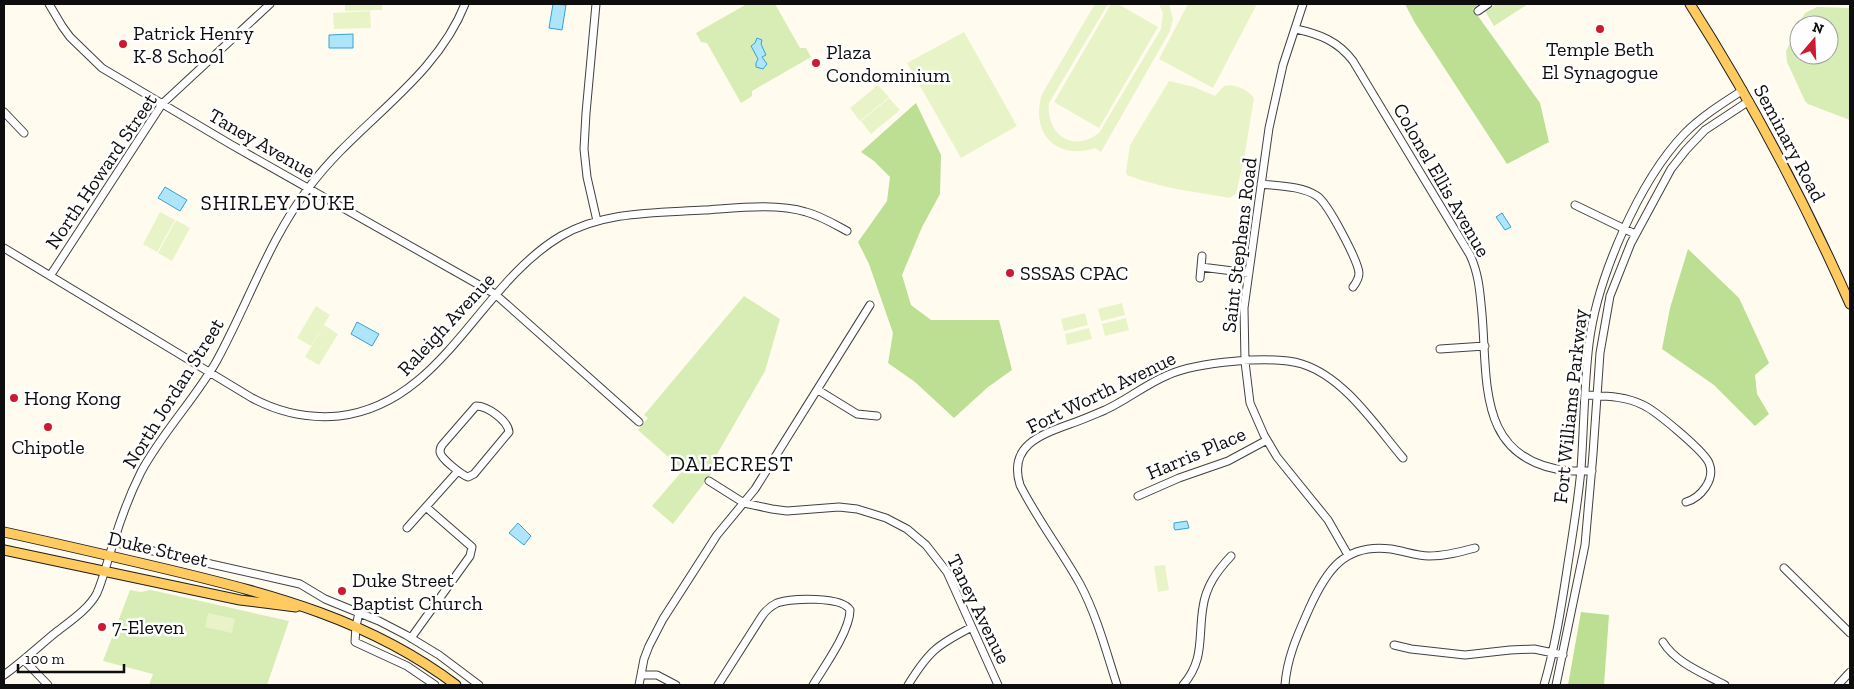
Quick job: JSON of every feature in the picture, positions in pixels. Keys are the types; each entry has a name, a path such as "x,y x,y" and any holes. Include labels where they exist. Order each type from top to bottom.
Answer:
{"main road":[{"name":"Seminary Road","path":"1690,4 1743,90 1790,175 1850,304"},
{"name":"Duke Street","path":"4,532 109,555 283,598 302,607 356,626 412,655 456,685"},
{"name":"Duke Street","path":"4,550 240,600 302,607"}],"street":[{"name":"Taney Avenue","path":"49,4 62,26 90,58 113,75 495,294 638,422"},
{"name":"North Howard Street","path":"50,276 162,104 270,4"},
{"name":"North Jordan Street","path":"4,675 86,607 96,594 126,507 144,466 208,374 231,334 274,242 308,188 326,165 408,85 432,58 456,24 465,4"},
{"path":"596,4 584,149 587,177 597,221"},
{"name":"Saint Stephens Road","path":"1303,4 1283,65 1274,105 1249,273 1243,328 1245,362 1253,411 1267,440 1278,457 1328,520 1348,555"},
{"path":"1478,12 1488,4"},
{"name":"Colonel Ellis Avenue","path":"1296,29 1321,36 1337,44 1347,53 1364,77 1475,266 1480,286 1489,400 1496,426 1504,440 1519,454 1536,463 1569,471 1592,471"},
{"name":"Fort Williams Parkway","path":"1544,685 1553,653 1581,471 1589,344 1594,315 1605,277 1624,229 1659,165 1673,146 1699,120 1743,90"},
{"name":"Fort Williams Parkway","path":"1556,685 1585,545 1600,353 1606,315 1616,279 1635,234 1671,169 1705,130 1749,101"},
{"path":"4,112 24,133"},
{"path":"1262,184 1304,190 1322,200 1337,224 1359,274 1353,288"},
{"path":"1574,205 1635,234"},
{"name":"Raleigh Avenue","path":"4,248 208,374 261,403 294,415 321,417 367,410 389,401 414,385 432,368 495,294 534,255 560,237 586,224 619,216 649,213 739,208 789,208 818,216 847,232"},
{"path":"1200,278 1202,256"},
{"path":"1201,267 1249,273"},
{"path":"639,685 644,659 663,619 717,535 755,489 870,305"},
{"path":"1440,349 1485,346"},
{"name":"Fort Worth Avenue","path":"1117,685 1096,619 1084,592 1020,485 1017,474 1020,456 1031,442 1043,434 1108,409 1168,375 1202,365 1284,360 1303,364 1327,376 1340,386 1403,458"},
{"path":"818,390 856,414 877,416"},
{"path":"1586,395 1619,397 1644,405 1674,428 1704,456 1709,464 1708,482 1698,497 1686,502"},
{"path":"483,406 508,427 508,434 472,476 466,476 458,471 442,456 440,450 475,407 483,406"},
{"name":"Harris Place","path":"1138,496 1180,478 1228,461 1267,440"},
{"path":"408,528 458,471"},
{"name":"Taney Avenue","path":"709,481 744,503 772,510 787,511 839,507 850,508 896,522 918,537 942,563 952,581 998,685"},
{"path":"411,638 473,550 472,547 426,507"},
{"path":"114,542 300,584 325,599 379,621 411,638 439,655 479,685"},
{"path":"1285,685 1286,668 1292,649 1314,598 1330,570 1348,555 1385,548 1422,556 1437,556 1474,548"},
{"path":"1183,685 1189,677 1198,657 1203,606 1208,588 1219,569 1231,556"},
{"path":"1784,568 1850,632"},
{"path":"718,685 769,608 777,603 791,601 830,600 843,603 848,606 850,617 845,630 812,685"},
{"path":"359,613 355,642 406,666 435,685"},
{"path":"908,685 923,661 934,649 972,627"},
{"path":"1663,642 1668,651 1677,658 1725,685"},
{"path":"1394,645 1411,649 1465,655 1524,649 1562,654"},
{"path":"24,660 48,685"},
{"path":"1838,685 1850,672"},
{"path":"641,675 657,675 676,685"}],"green space":[{"path":"345,4 382,4 382,10 345,11"},
{"path":"747,4 775,4 800,48 806,48 811,57 752,91 752,96 741,103 707,43 701,42 696,33"},
{"path":"1095,4 1108,4 1049,103 1049,114 1052,124 1063,138 1071,141 1089,139 1099,133 1161,29 1163,13 1159,4 1169,4 1173,19 1170,31 1101,152 1095,148 1081,151 1068,150 1057,147 1049,140 1043,131 1039,108 1042,94"},
{"path":"1111,4 1118,4 1158,27 1099,128 1054,102"},
{"path":"1188,4 1257,4 1213,88 1159,59"},
{"path":"1405,4 1479,4 1473,9 1540,103 1549,142 1507,164 1415,23"},
{"path":"1496,4 1528,4 1494,26 1485,11"},
{"path":"1817,7 1850,8 1850,120 1808,104 1787,62 1786,51 1789,45 1789,65 1839,65 1839,15 1804,15"},
{"path":"370,11 371,28 334,29 333,13"},
{"path":"964,32 1017,126 961,158 907,63"},
{"path":"1169,81 1194,87 1215,96 1224,86 1232,85 1245,90 1254,98 1236,194 1230,198 1191,192 1127,175 1130,145"},
{"path":"878,85 889,97 860,121 850,108"},
{"path":"889,98 900,110 871,134 861,121"},
{"path":"916,103 941,155 940,194 922,227 902,275 911,305 931,320 999,320 1012,370 988,387 954,418 915,382 888,363 893,333 869,264 858,242 887,201 890,177 874,161 861,152"},
{"path":"160,212 175,220 157,252 143,244"},
{"path":"176,220 190,228 172,261 158,253"},
{"path":"1688,249 1739,298 1769,363 1755,375 1757,394 1769,414 1755,426 1714,385 1662,349 1670,308"},
{"path":"744,296 780,319 765,371 708,470 711,474 673,524 652,506 683,470 638,430 648,418 644,415"},
{"path":"1122,303 1125,315 1101,321 1098,309"},
{"path":"316,306 330,315 311,346 297,338"},
{"path":"1085,313 1088,325 1064,331 1061,319"},
{"path":"1126,318 1129,330 1105,336 1102,324"},
{"path":"324,325 338,334 319,365 305,357"},
{"path":"1089,328 1092,339 1067,345 1065,334"},
{"path":"1165,565 1169,590 1158,592 1154,566"},
{"path":"130,590 141,592 151,590 289,621 267,685 149,685 153,674 103,661"},
{"path":"1581,612 1609,615 1604,685 1568,685"},
{"path":"208,613 235,619 232,633 205,627"}],"water":[{"path":"553,4 566,5 562,30 549,28"},
{"path":"353,34 353,48 329,48 329,35"},
{"path":"757,38 762,40 761,44 766,55 762,57 767,64 763,69 756,67 758,59 751,46"},
{"path":"165,187 187,200 180,211 158,198"},
{"path":"1502,213 1511,227 1505,230 1496,217"},
{"path":"357,322 379,334 372,346 351,334"},
{"path":"1187,521 1189,528 1175,530 1174,523"},
{"path":"518,523 531,536 524,545 509,533"}],"place":[{"name":"Temple Beth El Synagogue","path":"1600,29"},
{"name":"Patrick Henry K-8 School","path":"123,44"},
{"name":"Plaza Condominium","path":"816,63"},
{"name":"SSSAS CPAC","path":"1010,273"},
{"name":"Hong Kong","path":"14,398"},
{"name":"Chipotle","path":"48,427"},
{"name":"Duke Street Baptist Church","path":"342,591"},
{"name":"7-Eleven","path":"102,627"}],"district":[{"name":"SHIRLEY DUKE","path":"278,202"},
{"name":"DALECREST","path":"732,463"}]}
